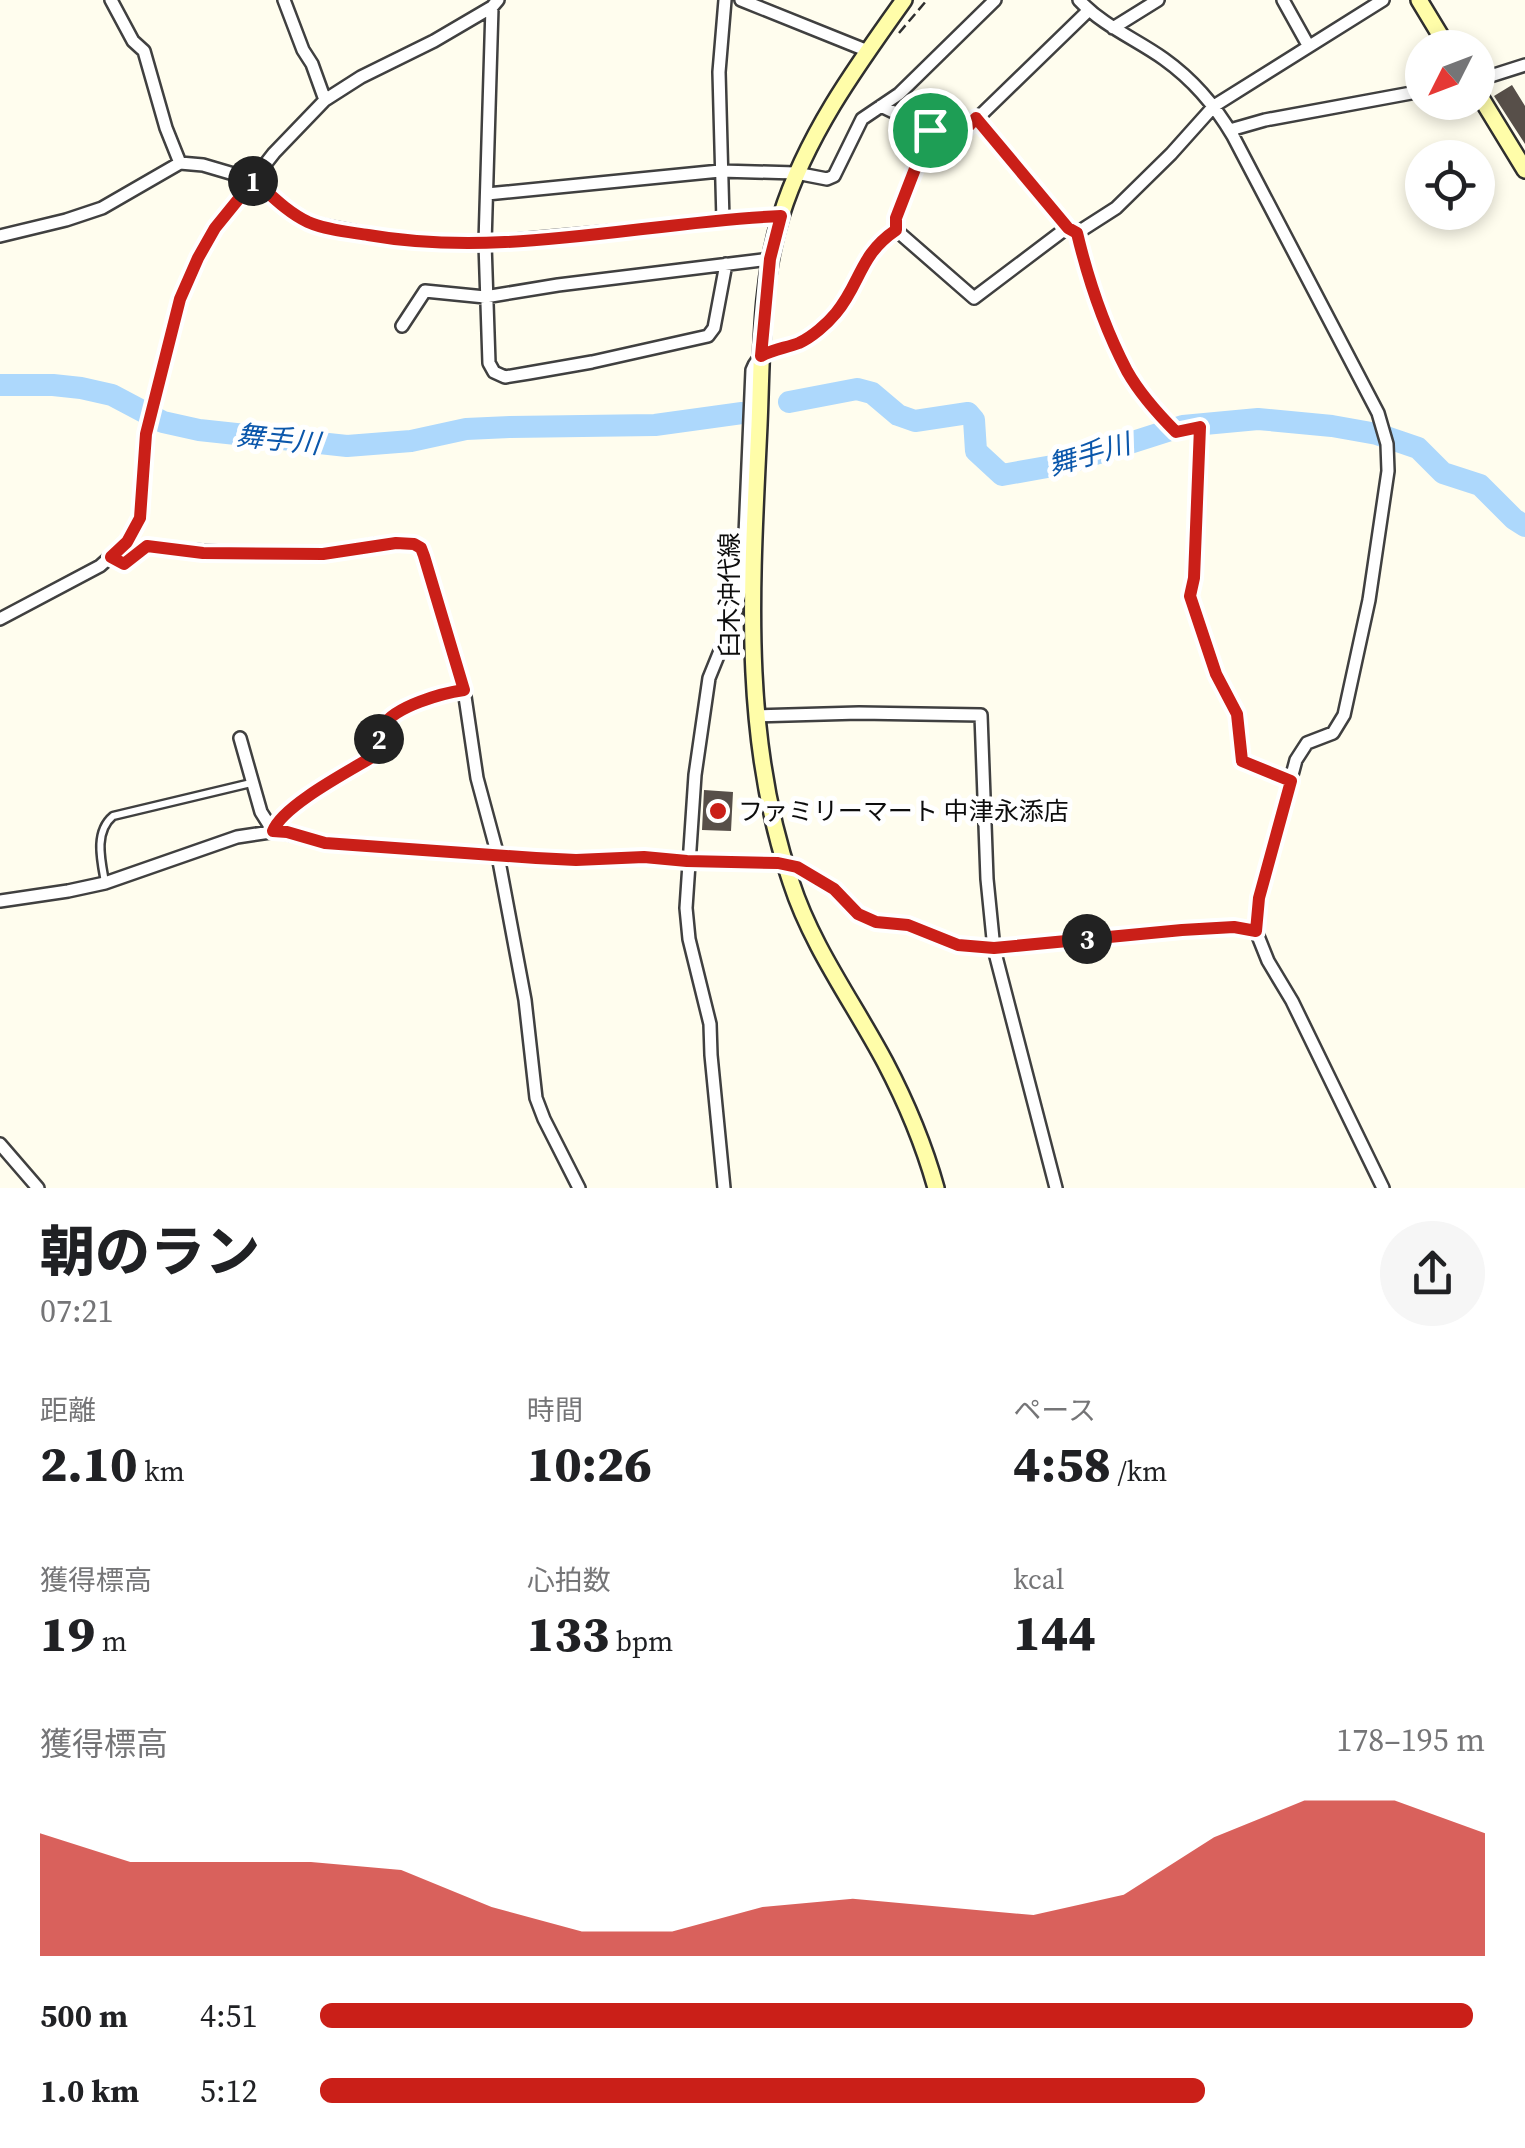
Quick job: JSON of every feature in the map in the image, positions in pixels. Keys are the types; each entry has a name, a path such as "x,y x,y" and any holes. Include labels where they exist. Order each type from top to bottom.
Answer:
{"main road":[{"name":"臼木沖代線","path":"904,0 847,82 796,173 770,259 761,356 751,600 756,716 772,814 785,865 806,923 898,1089 936,1188"},
{"path":"1419,0 1437,30"},
{"path":"1494,120 1525,170"}],"street":[{"path":"110,0 133,41 144,51 180,163"},
{"path":"284,0 325,100"},
{"path":"723,222 720,72 725,0"},
{"path":"741,0 868,51"},
{"path":"487,194 720,171 796,173 826,179 834,176 862,119 899,94 995,0"},
{"path":"1079,0 1113,28 1166,61 1214,106 1378,413 1387,444 1388,471 1370,600 1344,714 1333,733 1307,744 1296,760 1259,898 1256,931 1384,1188"},
{"path":"1113,28 1158,0"},
{"path":"1283,0 1308,45"},
{"path":"930,130 896,218 896,230 974,298 1072,230 1116,208 1214,106 1383,0"},
{"path":"0,619 100,566 127,542 140,518 146,434 180,299 215,228 274,153 325,100 495,4"},
{"path":"495,4 485,242 489,363 494,372 505,377 708,336 714,328 726,264"},
{"path":"881,106 954,142 1089,10"},
{"path":"1495,75 1525,65"},
{"path":"1230,130 1405,94"},
{"path":"976,118 1072,230"},
{"path":"0,236 102,208 180,163 203,165 254,180 282,206 310,222 389,238 485,242 781,216"},
{"path":"724,1188 710,1024 686,925 687,861 709,678 735,614 743,582 752,370 761,356 804,341 834,316 868,256 896,230"},
{"path":"402,326 425,291 485,297 770,259"},
{"path":"111,557 124,564 147,546 203,553 323,554 396,543 421,548 464,690 477,778 498,856 524,1000 536,1098 578,1188"},
{"path":"273,831 276,821 290,809 374,756 387,720 431,698 464,690"},
{"path":"756,716 981,714 987,879 994,948 1056,1188"},
{"path":"240,738 261,812 273,831"},
{"path":"0,901 105,882 237,837 273,831 325,843 498,856 576,860 644,857 785,865 797,867 834,889 858,914 876,922 908,925 958,945 994,948 1234,927 1256,931"},
{"path":"0,1144 38,1188"}],"lane":[{"path":"105,882 100,845 105,824 113,816 252,783"}],"path":[{"path":"891,43 926,0"},
{"path":"1072,230 1128,372 1152,408 1176,432 1200,427 1190,596 1216,674 1237,714 1242,761 1291,781"}],"building":[{"path":"1512,85 1525,106 1525,144 1495,98"},
{"name":"ファミリーマート 中津永添店","path":"704,790 733,792 731,831 702,830"}],"waterway":[{"name":"舞手川","path":"0,385 81,388 112,395 163,422 199,430 347,446 411,441 466,429 655,425 742,413"},
{"name":"舞手川","path":"789,402 857,389 872,393 898,415 915,421 968,413 974,420 976,451 1002,475 1064,464 1183,426 1258,419 1332,426 1377,434 1418,448 1443,473 1480,485 1525,526"}],"place":[{"name":"ファミリーマート 中津永添店","path":"718,811"}],"route":[{"path":"976,118 1068,228 1077,233 1118,350 1152,408 1176,432 1200,427 1190,596 1216,674 1237,714 1242,761 1291,781 1259,898 1256,931 1234,927 994,948 958,945 908,925 876,922 858,914 834,889 797,867 778,863 644,857 536,858 325,843 273,831 276,821 290,809 374,756 387,720 431,698 464,690 424,556 414,544 323,554 203,553 147,546 124,564 111,557 127,542 140,518 146,434 180,299 215,228 254,180 282,206 310,222 389,238 437,242 558,238 781,216 770,259 761,356 804,341 845,302 868,256 896,230 896,218 930,130 954,142 976,118"}]}
